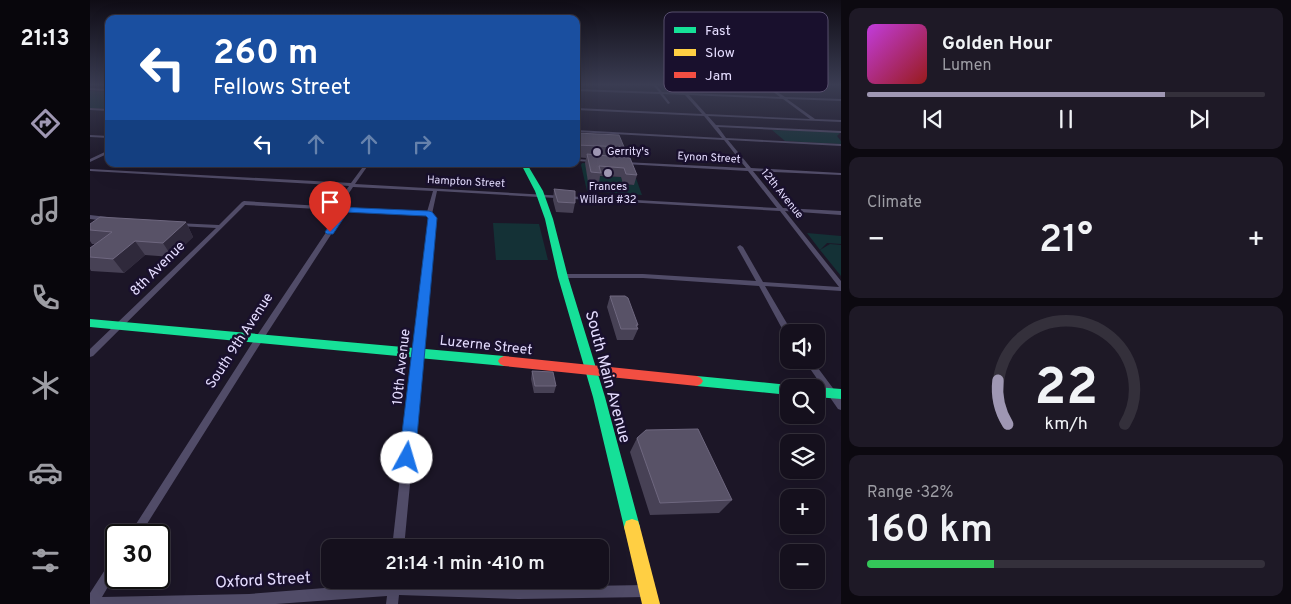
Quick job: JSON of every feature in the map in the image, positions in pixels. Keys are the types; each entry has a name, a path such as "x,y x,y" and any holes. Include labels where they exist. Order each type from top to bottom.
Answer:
{"street":[{"path":"683,113 841,121"},
{"path":"806,113 814,119"},
{"name":"12th Avenue","path":"704,114 841,285"},
{"path":"715,126 841,132"},
{"path":"580,131 841,145"},
{"path":"90,136 105,137"},
{"path":"90,161 105,153"},
{"path":"580,160 595,161"},
{"name":"Eynon Street","path":"620,163 841,174"},
{"name":"South 9th Avenue","path":"141,524 340,216 338,206 364,167"},
{"name":"South Main Avenue","path":"526,167 542,195 551,220 563,276 592,370 651,604"},
{"name":"Hampton Street","path":"90,170 841,213"},
{"name":"10th Avenue","path":"399,539 432,218 429,214 435,191"},
{"name":"8th Avenue","path":"90,354 218,226 244,203 340,209"},
{"path":"340,209 429,214"},
{"path":"90,217 110,219"},
{"path":"169,223 218,226"},
{"path":"740,247 783,324"},
{"path":"563,276 643,276 841,289"},
{"name":"Luzerne Street","path":"90,323 780,389"},
{"path":"816,369 837,394 841,406"},
{"path":"91,603 105,581"},
{"name":"Oxford Street","path":"91,603 249,600 355,589"},
{"path":"392,604 394,589"},
{"name":"Oxford Street","path":"456,589 519,593 647,591"}],"green space":[{"path":"772,130 841,132 837,136 841,144 785,141"},
{"path":"582,163 603,164 586,168 589,182 598,183 597,176 621,177 623,184 633,185 632,167 642,195 587,191"},
{"path":"493,223 539,224 548,260 496,260"},
{"path":"807,233 841,236 841,244 827,243 820,250"},
{"path":"830,244 841,245 841,276 820,250"}],"building":[{"path":"580,133 619,135 624,147 580,145"},
{"path":"587,154 630,158 637,175 626,174 624,168 599,166 601,173 591,172"},
{"path":"554,189 575,191 575,203 558,202"},
{"path":"100,217 186,222 163,243 135,241 113,259 90,257 90,248 112,232 90,230 90,224"},
{"path":"610,296 625,296 628,298 638,329 621,329"},
{"path":"532,371 553,372 556,386 535,386"},
{"path":"698,429 732,500 660,503 637,438 646,430"}],"traffic: fast":[{"path":"526,167 539,191 549,219 563,277 599,397 632,527"},
{"path":"90,323 504,361"},
{"path":"697,381 780,389"},
{"path":"825,393 841,394"}],"traffic: slow":[{"path":"632,527 651,604"}],"traffic: jam":[{"path":"504,361 697,381"}],"place":[{"name":"Gerrity's","path":"597,152"},
{"name":"Frances Willard #32","path":"608,173"}],"route":[{"path":"330,232 340,216 340,209 429,214 432,218 407,458"}]}
